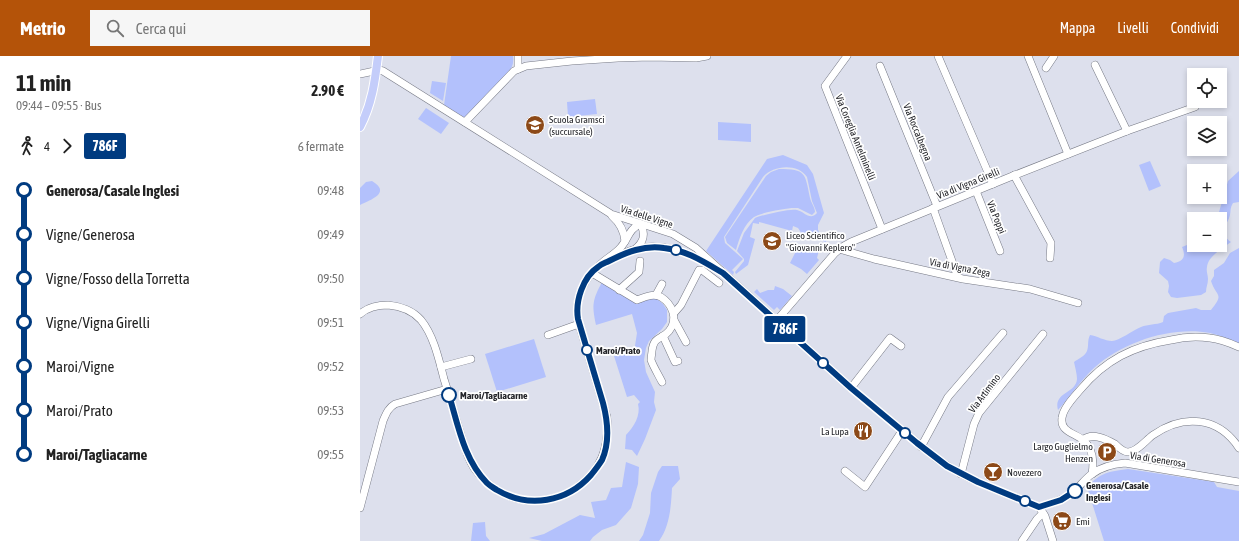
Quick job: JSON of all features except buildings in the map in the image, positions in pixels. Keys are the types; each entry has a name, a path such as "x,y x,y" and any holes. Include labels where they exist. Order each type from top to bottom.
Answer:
{"main road":[{"path":"360,127 372,96 378,56"}],"street":[{"path":"518,56 518,69"},
{"path":"465,122 518,69 529,65 638,57 696,58 707,56"},
{"name":"Via Coreglia Antelminelli","path":"847,56 826,86 882,229"},
{"path":"938,56 994,184"},
{"path":"1028,56 1068,154"},
{"path":"1046,68 1054,56"},
{"path":"1095,65 1127,131"},
{"name":"Via Roccalbegna","path":"880,66 935,207 957,275"},
{"name":"Via delle Vigne","path":"376,71 382,70 387,72 611,214 668,232 684,239 777,320 851,388 921,447 947,466 961,474 1041,510"},
{"path":"360,74 376,71"},
{"name":"Via di Vigna Girelli","path":"777,320 839,249 850,242 1014,175 1127,131 1192,108"},
{"path":"1014,175 1051,243 1050,258"},
{"name":"Via Poppi","path":"976,191 1000,251"},
{"path":"611,214 624,232 625,244 627,248 633,250 649,247 675,250 693,256 723,273"},
{"path":"360,314 374,307 390,305 400,307 414,314 421,320 434,345 466,451 474,468 488,484 503,494 530,501 555,498 572,492 583,484 595,471 602,460 608,431 607,417 579,324 577,312 579,298 586,281 592,273 597,267 617,251 632,229 640,224 643,229 643,239 639,246 597,267"},
{"name":"Via di Vigna Zega","path":"839,249 874,259 963,279 1030,289 1078,302"},
{"path":"619,290 639,272 640,261"},
{"path":"674,317 699,270 702,270 719,283"},
{"path":"592,273 637,300 646,296 656,295 667,302 673,309 673,325 663,336 657,338 652,349 651,360 662,382"},
{"path":"656,295 662,284"},
{"path":"674,317 686,342"},
{"path":"548,335 579,324"},
{"path":"921,447 948,397 1003,333"},
{"name":"Via Artimino","path":"961,474 974,424 980,413 1043,334"},
{"path":"663,336 675,362 678,361"},
{"path":"851,388 890,338 901,346"},
{"path":"1092,474 1092,455 1089,447 1083,440 1070,433 1062,421 1063,412 1092,377 1121,356 1144,345 1186,338 1210,338 1239,347"},
{"path":"441,368 471,359"},
{"path":"360,508 383,421 390,407 395,404 447,389"},
{"path":"1083,440 1088,437 1098,437 1112,443 1125,452 1134,450 1164,428 1190,421 1205,422 1216,426 1227,434 1239,448"},
{"path":"845,471 865,488 902,431"},
{"path":"1125,452 1125,463"},
{"name":"Via di Generosa","path":"1041,510 1068,496 1092,474 1106,467 1125,463 1239,482"},
{"path":"1022,541 1039,517 1041,510"},
{"path":"1041,510 1053,541"}],"shaded area":[{"path":"451,56 513,56 513,64 509,72 465,117 461,117 444,105"},
{"path":"432,81 446,83 443,101 430,93"},
{"path":"595,99 597,114 568,117 567,102"},
{"path":"426,108 449,123 441,134 418,119"},
{"path":"718,122 751,124 751,142 718,140"},
{"path":"783,155 807,165 813,174 824,213 818,225 818,230 826,242 823,241 823,239 802,234 798,228 793,226 792,231 759,222 759,224 753,223 750,237 755,239 748,265 736,274 735,272 744,261 744,259 737,251 744,233 755,218 789,210 797,210 810,216 817,213 812,201 807,177 803,172 798,169 785,167 773,170 763,177 724,237 725,243 743,259 732,270 734,272 733,275 706,251 767,159"},
{"path":"1150,161 1161,186 1149,191 1139,165"},
{"path":"779,169 795,170 803,174 815,212 812,215 798,208 794,208 757,215 747,224 740,237 736,250 727,243 725,237 766,176"},
{"path":"1239,171 1239,202 1233,203 1227,222 1227,212 1219,212 1221,204 1227,204 1228,181"},
{"path":"372,181 378,185 380,193 360,205 360,188 366,182"},
{"path":"1227,239 1231,242 1227,245"},
{"path":"1187,245 1187,252 1217,252 1208,263 1208,281 1206,292 1201,295 1177,298 1171,297 1168,292 1168,281 1159,273 1160,262 1164,258 1174,263 1183,258 1184,253 1182,247"},
{"path":"801,246 819,250 817,258 819,260 807,274 790,263 798,247"},
{"path":"1239,248 1239,344 1214,334 1195,331 1164,334 1148,338 1119,351 1094,368 1058,410 1057,404 1059,400 1076,384 1077,377 1074,362 1086,353 1090,335 1115,341 1146,325 1163,322 1164,316 1168,313 1196,308 1201,310 1211,310 1218,301 1218,295 1211,281 1214,276 1214,270 1224,263 1230,253"},
{"path":"602,282 638,303 644,298 656,298 667,310 667,322 649,341 646,348 644,360 646,372 655,392 654,402 656,410 637,456 632,450 625,449 626,435 638,417 638,404 640,402 634,395 627,397 614,356 634,352 637,333 632,314 596,325 594,303 596,294"},
{"path":"775,286 783,289 792,296 780,310 777,307 774,310 754,292 757,289 760,293 768,290 774,290"},
{"path":"534,339 546,377 497,392 485,354"},
{"path":"626,462 639,467 638,484 631,508 616,525 602,530 590,541 542,541 529,538 544,534 580,515 595,518 591,502 606,500 611,488 622,487"},
{"path":"662,466 678,466 680,479 672,488 666,529 659,541 639,541 643,535 650,513 651,493 658,472"},
{"path":"1128,469 1214,482 1217,487 1239,491 1239,541 1104,541 1087,487 1097,478 1105,474"},
{"path":"485,522 486,536 490,541 471,541 473,523"}],"bus line":[{"name":"786F","path":"449,395 466,451 474,468 488,484 503,494 530,501 555,498 572,492 583,484 595,471 602,460 608,431 607,417 578,319 577,305 583,286 588,277 597,267 615,258 633,250 649,247 664,248 687,254 701,260 723,273 851,388 947,466 978,482 1039,507 1061,500 1075,491"}],"place":[{"name":"Scuola Gramsci (succursale)","path":"535,125"},
{"name":"Liceo Scientifico \"Giovanni Keplero\"","path":"772,241"},
{"name":"Maroi/Prato","path":"587,350"},
{"name":"Maroi/Tagliacarne","path":"449,395"},
{"name":"La Lupa","path":"863,431"},
{"name":"Largo Guglielmo Henzen","path":"1107,452"},
{"name":"Novezero","path":"993,472"},
{"name":"Generosa/Casale Inglesi","path":"1075,491"},
{"name":"Emi","path":"1062,521"}]}
